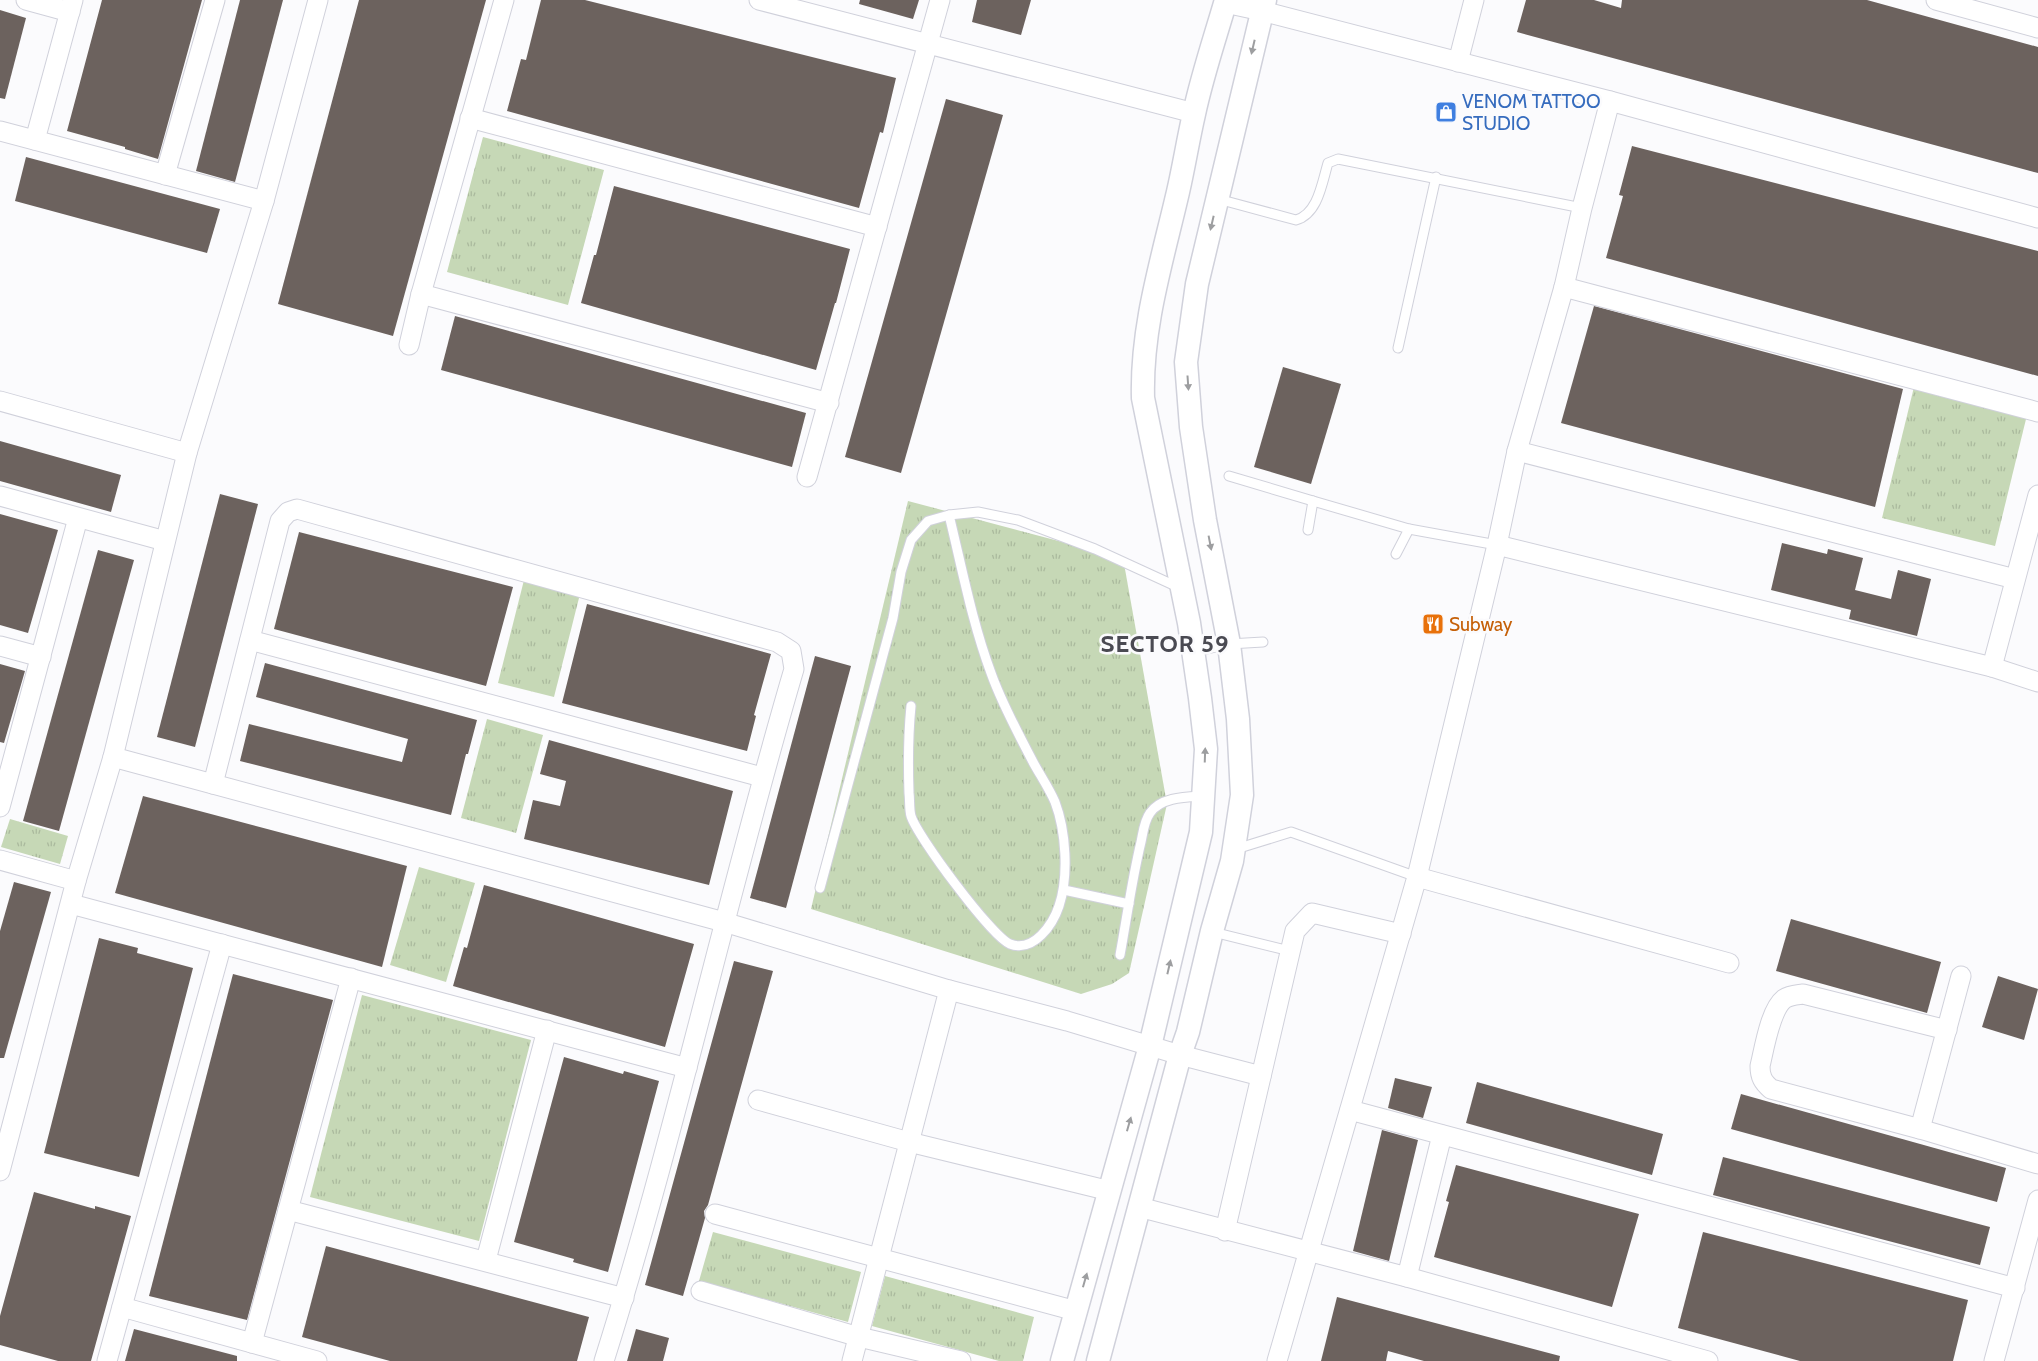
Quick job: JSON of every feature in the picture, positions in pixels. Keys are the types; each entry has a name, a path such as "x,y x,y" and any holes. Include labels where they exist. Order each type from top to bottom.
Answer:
{"street":[{"path":"26,0 71,6 35,140"},
{"path":"165,175 215,0"},
{"path":"0,1171 76,881 112,757 187,452 264,202 318,0"},
{"path":"409,345 421,294 504,0"},
{"path":"759,0 1194,113"},
{"path":"807,477 940,0"},
{"path":"1458,62 1474,0"},
{"path":"1936,0 2038,28"},
{"path":"1062,1361 1150,1046 1201,832 1206,749 1194,652 1143,398 1142,369 1145,339 1155,286 1178,192 1194,113 1225,2 1263,5 1458,62 1610,101 2038,218"},
{"path":"1098,1361 1180,1055 1188,1032 1234,850 1242,795 1238,719 1229,644 1205,520 1191,428 1186,362 1197,284 1263,5"},
{"path":"1276,1361 1310,1251 1417,877 1497,545 1517,451 1564,287 1610,101"},
{"path":"470,118 878,227"},
{"path":"0,131 264,202"},
{"path":"1564,287 2038,412"},
{"path":"421,294 829,403"},
{"path":"0,402 187,452"},
{"path":"1517,451 2014,580"},
{"path":"1992,667 2038,495"},
{"path":"0,496 165,541"},
{"path":"213,784 280,521 288,512 297,509 777,642 791,651 794,669 762,777 687,1068 624,1298 604,1361"},
{"path":"0,807 78,518"},
{"path":"1497,545 1992,667 2038,682"},
{"path":"250,640 762,777"},
{"path":"0,646 41,657"},
{"path":"112,757 724,922 949,990 1261,1076"},
{"path":"0,860 76,881"},
{"path":"1417,877 1729,963"},
{"path":"71,904 687,1068"},
{"path":"1225,1230 1295,931 1312,913 1401,934"},
{"path":"107,1361 222,944"},
{"path":"1920,1129 1960,976"},
{"path":"252,1343 351,978"},
{"path":"852,1361 949,990"},
{"path":"1947,1030 1803,994 1792,995 1782,1000 1774,1013 1764,1048 1760,1075 1764,1083 1771,1089 1920,1129 2038,1164"},
{"path":"486,1260 547,1030"},
{"path":"758,1100 909,1142 1110,1191"},
{"path":"1350,1110 2015,1288"},
{"path":"1407,1277 1442,1135"},
{"path":"1994,1361 2038,1200"},
{"path":"1139,1207 1407,1277 1708,1361"},
{"path":"288,1210 486,1260 624,1298"},
{"path":"715,1214 1076,1311"},
{"path":"701,1291 859,1337 961,1361"},
{"path":"122,1307 317,1361"}],"lane":[{"path":"1217,199 1296,220 1304,218 1312,211 1328,163 1338,159 1436,177 1582,208"},
{"path":"1398,348 1436,177"},
{"path":"1230,476 1409,528 1497,545"},
{"path":"1308,530 1312,501"},
{"path":"820,888 893,618 901,572 911,540 928,521 949,515 978,512 1018,520 1095,549 1182,589"},
{"path":"911,706 907,745 911,815 927,846 992,928 1010,944 1027,943 1036,939 1044,933 1056,915 1064,890 1065,877 1060,818 1054,800 1015,728 991,673 973,613 949,515"},
{"path":"1396,554 1409,528"},
{"path":"1194,652 1229,644 1263,642"},
{"path":"1120,955 1136,862 1146,820 1150,812 1170,800 1181,797 1203,796"},
{"path":"1234,850 1291,832 1417,877"},
{"path":"1064,890 1129,904"},
{"path":"1212,931 1290,951"}],"green space":[{"path":"483,137 604,170 568,305 447,272"},
{"path":"1914,387 2027,415 1995,546 1882,518"},
{"path":"908,501 1123,558 1167,804 1129,973 1112,984 1081,994 811,909"},
{"path":"524,580 580,594 554,697 498,683"},
{"path":"487,719 543,735 516,833 461,818"},
{"path":"10,819 68,836 60,864 1,847"},
{"path":"419,867 475,883 446,982 390,965"},
{"path":"362,995 531,1040 479,1241 310,1197"},
{"path":"713,1232 861,1272 848,1322 699,1281"},
{"path":"885,1276 1034,1317 1023,1361 999,1361 872,1326"}],"building":[{"path":"102,0 202,0 158,159 125,149 125,147 67,131"},
{"path":"240,0 283,0 235,182 196,171"},
{"path":"359,0 486,0 393,336 278,304"},
{"path":"541,0 585,0 896,78 883,133 880,132 859,208 507,111 521,59 526,60"},
{"path":"860,0 919,0 913,19 859,4"},
{"path":"977,0 1031,0 1021,35 972,22"},
{"path":"1526,0 1594,0 1621,8 1622,0 1867,0 2038,47 2038,173 1517,32"},
{"path":"0,10 26,18 5,99 0,98"},
{"path":"946,99 1003,115 901,473 845,457"},
{"path":"1632,146 2038,251 2038,376 1606,258 1623,196 1619,195"},
{"path":"26,157 220,209 207,253 15,201"},
{"path":"614,186 850,249 816,370 581,303"},
{"path":"1594,306 1903,389 1875,507 1561,423"},
{"path":"455,316 806,413 792,467 441,370"},
{"path":"1283,367 1341,384 1311,484 1254,467"},
{"path":"0,441 121,475 111,512 0,481"},
{"path":"220,494 258,504 195,747 157,737"},
{"path":"0,514 58,530 28,633 0,625"},
{"path":"299,532 513,587 486,686 274,629"},
{"path":"1782,543 1827,554 1828,549 1863,558 1855,590 1891,599 1898,570 1931,579 1917,636 1849,619 1851,610 1771,590"},
{"path":"98,550 134,560 59,831 23,821"},
{"path":"587,604 771,654 754,715 756,716 747,751 562,703"},
{"path":"815,656 851,666 786,908 750,898"},
{"path":"265,663 477,720 468,754 466,754 451,815 240,761 249,724 402,762 408,739 256,697"},
{"path":"0,664 25,671 4,743 0,742"},
{"path":"549,740 733,791 709,885 524,839 533,800 560,806 566,781 540,774"},
{"path":"143,796 407,866 382,967 115,893"},
{"path":"14,882 51,892 4,1058 0,1058 0,931"},
{"path":"484,885 694,944 665,1047 453,986 464,947 467,948"},
{"path":"1791,919 1941,962 1927,1013 1776,971"},
{"path":"99,938 138,948 137,953 193,968 139,1177 44,1153"},
{"path":"734,961 773,971 708,1205 704,1211 705,1218 683,1296 645,1285"},
{"path":"233,974 333,1000 247,1320 149,1296"},
{"path":"1998,976 2038,989 2024,1040 1982,1027"},
{"path":"564,1057 623,1074 624,1071 659,1081 608,1272 573,1262 574,1259 514,1242"},
{"path":"1395,1078 1432,1087 1423,1118 1388,1108"},
{"path":"1477,1082 1663,1134 1652,1175 1466,1123"},
{"path":"1741,1094 2006,1168 1997,1202 1731,1129"},
{"path":"1382,1130 1418,1140 1389,1261 1353,1251"},
{"path":"1723,1157 1990,1227 1980,1265 1713,1195"},
{"path":"1456,1165 1639,1214 1612,1307 1434,1257 1449,1202 1446,1201"},
{"path":"34,1192 95,1209 95,1206 131,1216 91,1361 58,1361 0,1345 0,1316"},
{"path":"1703,1232 1968,1300 1953,1361 1800,1361 1678,1328"},
{"path":"326,1246 589,1317 577,1361 390,1361 302,1337"},
{"path":"1337,1297 1560,1356 1559,1361 1424,1361 1388,1351 1386,1361 1321,1361"},
{"path":"134,1329 237,1356 237,1361 125,1361"},
{"path":"636,1329 669,1338 663,1361 627,1361"}],"place":[{"name":"VENOM TATTOO STUDIO","path":"1446,112"},
{"name":"Subway","path":"1433,624"}],"district":[{"name":"SECTOR 59","path":"1165,643"}]}
